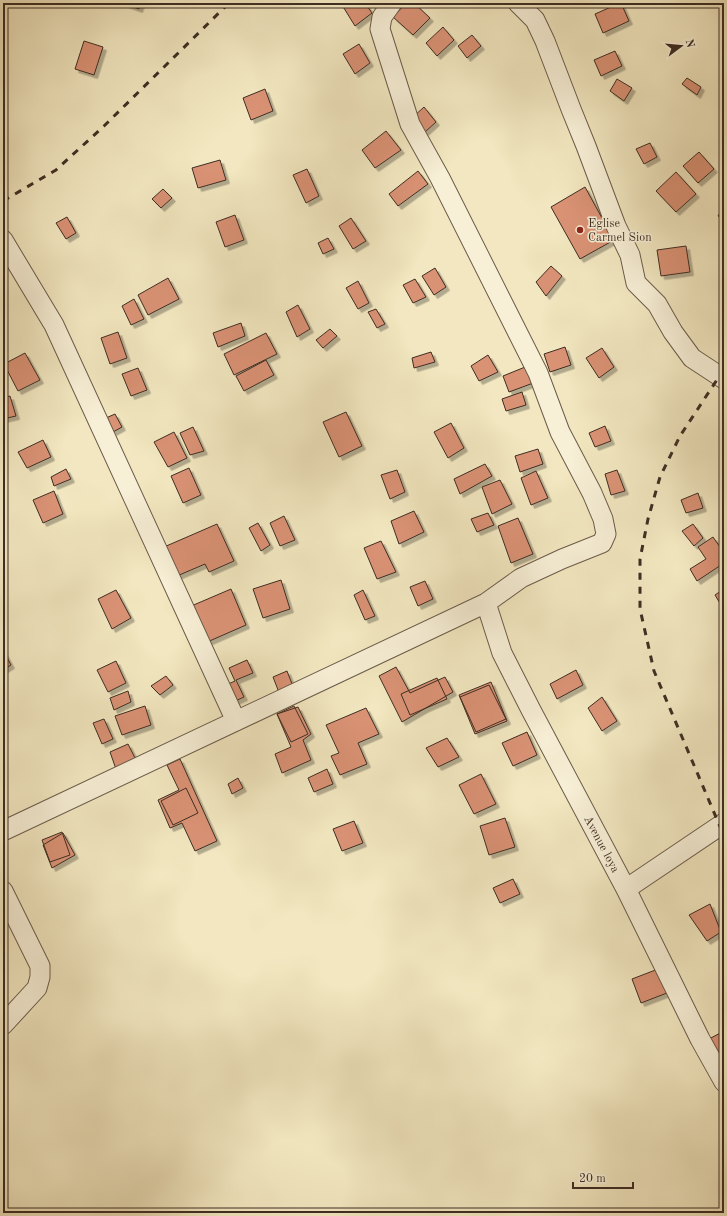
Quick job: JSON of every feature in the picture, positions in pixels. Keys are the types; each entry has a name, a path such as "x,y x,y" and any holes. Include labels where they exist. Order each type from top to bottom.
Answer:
{"street":[{"path":"3,831 486,603 521,578 602,543 606,534 603,520 592,493 560,432 538,373 440,178 410,124 380,29 382,17 392,3"},
{"path":"518,3 535,20 545,41 616,226 630,255 636,283 657,304 673,332 692,358 724,379"},
{"path":"3,240 54,325 236,721"},
{"name":"Avenue loya","path":"486,603 502,652 626,889 700,1039 724,1082"},
{"path":"626,889 724,823"},
{"path":"3,891 40,966 40,977 37,988 3,1025"}],"building":[{"path":"122,3 141,3 139,9"},
{"path":"347,3 365,3 372,13 355,26 342,5"},
{"path":"406,3 414,3 430,18 413,35 393,17"},
{"path":"620,3 629,21 603,33 595,14"},
{"path":"443,27 454,40 437,56 426,43"},
{"path":"472,35 481,46 467,58 458,46"},
{"path":"84,41 103,47 94,75 75,69"},
{"path":"359,44 370,63 355,74 343,54"},
{"path":"615,51 622,66 601,76 594,60"},
{"path":"687,78 701,87 697,95 682,84"},
{"path":"617,79 632,88 624,101 610,91"},
{"path":"265,89 273,111 251,120 243,98"},
{"path":"424,107 436,122 425,132 413,117"},
{"path":"386,131 401,150 375,168 362,150"},
{"path":"650,143 657,157 644,164 636,149"},
{"path":"699,152 714,169 698,183 683,166"},
{"path":"220,160 226,180 198,188 192,168"},
{"path":"307,169 319,196 306,203 293,175"},
{"path":"418,171 428,184 398,206 389,194"},
{"path":"676,172 696,194 676,212 656,191"},
{"path":"585,187 614,240 580,259 551,207"},
{"path":"163,189 172,198 161,208 152,199"},
{"path":"724,206 724,220 718,216"},
{"path":"235,215 244,240 225,247 216,222"},
{"path":"67,217 76,233 66,239 56,223"},
{"path":"351,218 366,241 353,249 339,226"},
{"path":"328,238 334,249 323,254 318,243"},
{"path":"686,246 690,272 661,276 657,250"},
{"path":"551,266 562,276 546,296 536,282"},
{"path":"435,268 446,287 434,295 422,276"},
{"path":"168,278 179,299 148,315 138,295"},
{"path":"415,279 426,297 413,303 403,285"},
{"path":"358,281 369,303 358,309 346,288"},
{"path":"134,299 144,319 131,325 122,306"},
{"path":"298,305 310,329 297,337 286,312"},
{"path":"376,309 385,324 377,328 368,312"},
{"path":"241,323 245,336 218,347 213,333"},
{"path":"330,329 337,336 323,348 316,340"},
{"path":"118,332 127,358 110,364 101,338"},
{"path":"266,333 277,354 234,375 224,354"},
{"path":"565,347 571,365 550,372 544,354"},
{"path":"602,348 614,367 599,378 586,358"},
{"path":"431,352 435,362 414,368 412,358"},
{"path":"25,353 40,380 18,391 4,364"},
{"path":"488,355 498,372 479,381 471,366"},
{"path":"266,360 274,375 244,391 236,376"},
{"path":"530,365 536,382 509,392 503,376"},
{"path":"138,368 147,390 131,396 122,374"},
{"path":"522,392 526,405 506,411 502,399"},
{"path":"10,396 16,416 3,419 3,398"},
{"path":"346,412 362,446 339,457 323,422"},
{"path":"115,414 122,427 113,432 106,418"},
{"path":"451,423 464,448 448,458 434,432"},
{"path":"605,426 611,441 595,447 589,433"},
{"path":"193,427 204,451 190,455 180,433"},
{"path":"174,432 187,458 168,467 154,442"},
{"path":"43,440 51,457 27,468 18,452"},
{"path":"538,449 543,464 520,472 515,456"},
{"path":"485,464 492,476 460,494 454,479"},
{"path":"189,468 201,495 183,503 171,476"},
{"path":"66,469 71,479 54,486 51,477"},
{"path":"397,470 405,492 390,499 381,475"},
{"path":"617,470 625,491 611,495 605,474"},
{"path":"536,471 548,498 531,505 521,478"},
{"path":"500,480 512,504 492,514 482,487"},
{"path":"54,491 63,514 43,523 33,500"},
{"path":"698,493 703,508 686,513 681,500"},
{"path":"414,511 424,532 399,544 391,521"},
{"path":"488,513 494,525 477,532 471,519"},
{"path":"284,516 295,540 280,546 270,523"},
{"path":"518,518 533,554 511,563 498,526"},
{"path":"258,523 270,545 261,551 249,528"},
{"path":"217,524 234,561 209,572 205,564 177,576 164,547"},
{"path":"693,524 703,538 694,546 682,531"},
{"path":"713,537 724,553 724,563 697,581 690,569 706,559 698,547"},
{"path":"381,541 396,572 377,579 364,548"},
{"path":"281,580 290,609 263,618 253,589"},
{"path":"425,581 433,599 418,606 410,587"},
{"path":"231,589 246,625 205,643 189,607"},
{"path":"724,589 724,610 715,595"},
{"path":"116,590 131,618 112,629 98,599"},
{"path":"363,590 375,616 365,620 354,595"},
{"path":"3,650 11,665 3,670"},
{"path":"247,660 253,673 236,680 244,697 231,703 224,686 235,681 229,668"},
{"path":"116,661 126,683 108,692 97,670"},
{"path":"396,667 410,693 445,677 453,692 402,722 379,676"},
{"path":"576,670 583,685 557,699 550,684"},
{"path":"287,671 294,689 280,695 273,677"},
{"path":"166,676 173,685 160,695 151,686"},
{"path":"437,678 447,699 410,715 401,694"},
{"path":"491,682 507,721 475,734 459,695"},
{"path":"489,685 506,719 476,732 460,697"},
{"path":"128,691 131,702 114,710 110,698"},
{"path":"602,697 617,721 602,731 588,708"},
{"path":"145,706 151,725 122,735 115,716"},
{"path":"294,706 308,734 291,742 277,714"},
{"path":"298,707 311,734 303,740 311,760 282,773 275,754 291,747 277,714"},
{"path":"366,708 379,734 358,743 367,764 340,775 331,756 339,753 326,725"},
{"path":"104,719 113,739 102,744 93,723"},
{"path":"527,732 537,755 513,766 502,743"},
{"path":"447,738 459,757 438,767 426,748"},
{"path":"128,744 137,762 117,772 110,752"},
{"path":"180,759 217,841 195,851 182,823 170,828 158,800 179,790 167,765"},
{"path":"327,769 333,784 314,792 308,778"},
{"path":"481,774 496,804 474,814 459,785"},
{"path":"238,778 243,788 232,794 228,784"},
{"path":"186,788 198,813 173,825 161,801"},
{"path":"505,818 515,847 489,855 480,826"},
{"path":"354,821 363,843 342,851 333,829"},
{"path":"62,832 70,855 50,862 42,840"},
{"path":"63,833 75,855 52,868 43,845"},
{"path":"513,879 520,894 500,903 493,888"},
{"path":"710,904 721,932 707,941 689,915"},
{"path":"658,969 667,993 641,1003 632,979"},
{"path":"724,1031 724,1067 709,1039"}],"railway":[{"path":"3,201 56,170 104,126 229,3"},
{"path":"724,369 680,436 660,477 648,519 640,559 640,609 654,671 724,836"}],"place":[{"name":"Eglise Carmel Sion","path":"580,230"}]}
